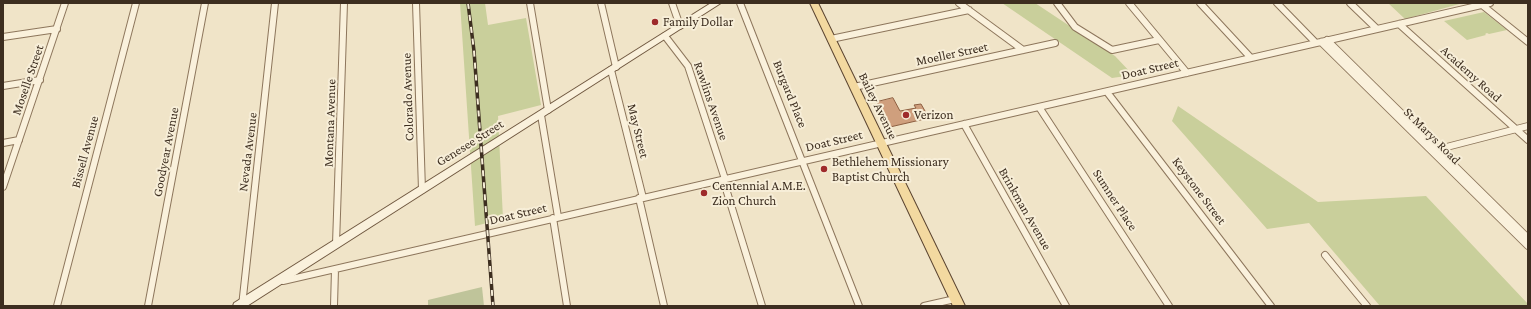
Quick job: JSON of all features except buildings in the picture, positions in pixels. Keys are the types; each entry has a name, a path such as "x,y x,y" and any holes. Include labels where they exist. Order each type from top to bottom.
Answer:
{"main road":[{"name":"Genesee Street","path":"241,305 717,3"},
{"name":"Bailey Avenue","path":"814,3 957,302"}],"street":[{"name":"Moselle Street","path":"3,187 65,3"},
{"name":"Bissell Avenue","path":"57,306 136,3"},
{"name":"Goodyear Avenue","path":"148,306 205,3"},
{"name":"Nevada Avenue","path":"241,305 275,3"},
{"name":"Montana Avenue","path":"336,244 344,3"},
{"name":"Colorado Avenue","path":"416,3 422,190"},
{"path":"530,3 544,112 555,218 567,306"},
{"name":"May Street","path":"601,3 664,306"},
{"path":"672,3 680,26"},
{"name":"Burgard Place","path":"740,3 859,306"},
{"path":"960,3 1023,50"},
{"path":"1057,3 1075,27 1112,50 1159,40"},
{"path":"1129,3 1187,73"},
{"path":"1200,3 1251,58"},
{"name":"St Marys Road","path":"1277,3 1322,42 1386,102 1495,209 1528,238"},
{"path":"1350,3 1377,29"},
{"name":"Doat Street","path":"277,282 1490,3"},
{"path":"1482,5 1528,42"},
{"path":"831,38 969,10"},
{"name":"Academy Road","path":"1401,24 1518,128 1528,135"},
{"path":"3,38 57,29"},
{"name":"Rawlins Avenue","path":"665,36 688,66 762,306"},
{"name":"Moeller Street","path":"854,87 1055,43"},
{"path":"3,86 40,80"},
{"name":"Keystone Street","path":"1107,92 1271,306"},
{"name":"Sumner Place","path":"1039,107 1169,306"},
{"name":"Brinkman Avenue","path":"964,124 1066,306"},
{"path":"1435,150 1528,126"},
{"name":"Academy Road","path":"1518,128 1528,140"},
{"path":"3,143 19,140"},
{"name":"St Marys Road","path":"1495,209 1528,246"},
{"path":"1325,255 1367,306"},
{"path":"334,306 335,268"},
{"path":"924,306 957,302"}],"green space":[{"path":"460,3 485,3 488,25 526,18 541,105 498,116 503,219 475,226"},
{"path":"1002,3 1035,3 1115,56 1133,75 1112,78"},
{"path":"1388,3 1463,3 1405,19"},
{"path":"1484,12 1507,30 1489,34 1487,33 1485,34 1486,35 1467,40 1444,21"},
{"path":"1178,106 1318,202 1426,196 1528,304 1528,306 1380,306 1309,223 1267,229 1172,121"},
{"path":"482,287 484,306 428,306 428,300"}],"railway":[{"path":"468,3 474,51 493,306"}],"place":[{"name":"Family Dollar","path":"655,22"},
{"name":"Verizon","path":"906,115"},
{"name":"Bethlehem Missionary Baptist Church","path":"824,169"},
{"name":"Centennial A.M.E. Zion Church","path":"704,193"}]}
